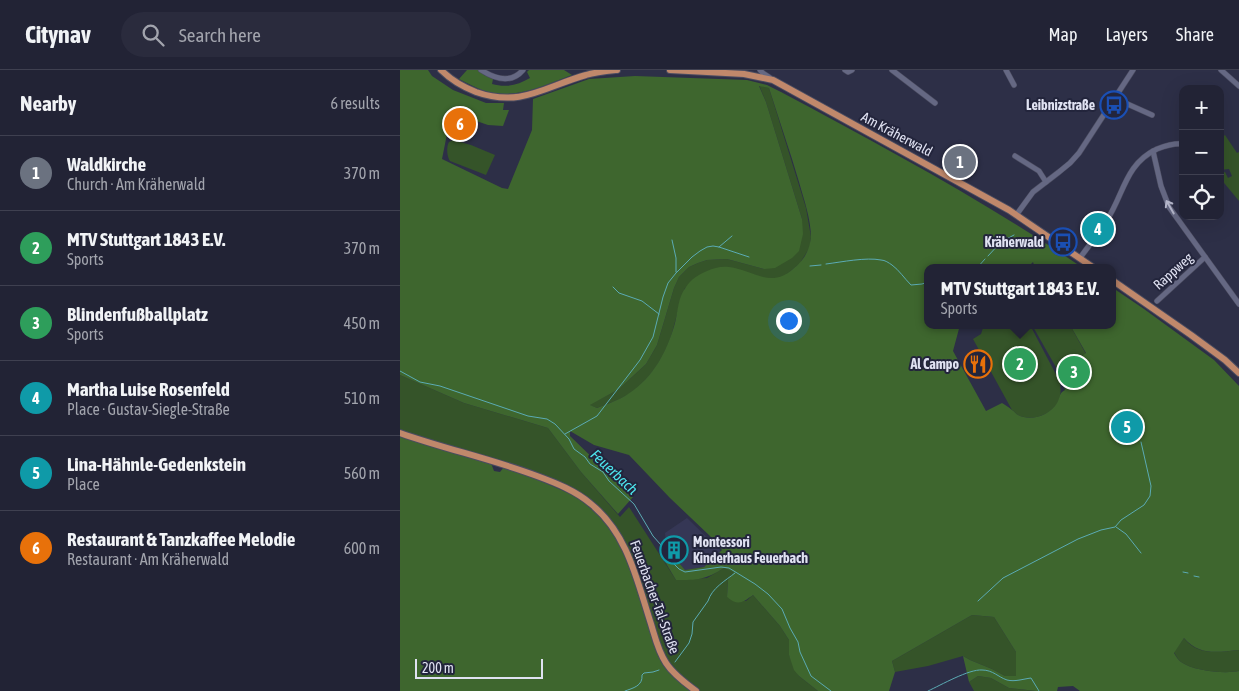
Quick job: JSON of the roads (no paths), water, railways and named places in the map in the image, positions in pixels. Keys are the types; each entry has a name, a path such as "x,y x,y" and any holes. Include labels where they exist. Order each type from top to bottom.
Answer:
{"main road":[{"path":"441,70 456,82 473,91 489,96 513,98 541,92 587,74 617,70"},
{"name":"Am Kräherwald","path":"670,70 758,72 976,190 1016,214 1088,264"},
{"path":"1116,283 1191,335 1225,360 1239,373"},
{"name":"Feuerbacher-Tal-Straße","path":"400,433 530,474 562,486 591,504 611,524 627,552 663,659 674,673 696,691"}],"street":[{"path":"481,70 494,77 506,79 518,76 523,70"},
{"path":"845,70 848,72 852,70"},
{"path":"892,70 935,102"},
{"path":"1006,70 1014,85"},
{"path":"1016,214 1033,192 1070,163 1079,153 1133,70"},
{"path":"1221,70 1239,86"},
{"path":"1114,98 1152,115"},
{"path":"1080,258 1107,220 1133,168 1141,159 1153,151 1168,145 1179,144"},
{"path":"1153,151 1161,186 1169,207 1239,304"},
{"path":"1015,156 1039,171 1046,182"},
{"name":"Rappweg","path":"1156,301 1205,257"}],"waterway":[{"path":"988,256 1001,242 1014,235"},
{"path":"719,247 732,236"},
{"path":"672,240 676,258 676,272"},
{"path":"565,434 597,416 640,360 653,337 668,283 692,257 707,247 713,246 749,257"},
{"path":"826,264 861,259 882,260 895,267 911,285 924,283"},
{"path":"981,264 985,259"},
{"path":"810,266 821,265"},
{"path":"613,287 619,293 642,301 659,314"},
{"name":"Feuerbach","path":"400,371 420,382 440,386 528,416 547,419 555,424 569,439 574,449 585,457 590,464 603,472 609,481 634,504 668,558 679,569 685,572 721,567 729,568 768,594 782,609 798,642 800,652 811,676 831,691"},
{"path":"978,601 1003,578 1078,539 1115,527 1121,520 1144,505 1150,496 1151,486 1141,442"},
{"path":"1116,527 1126,534 1141,553"},
{"path":"1183,572 1188,573"},
{"path":"675,662 689,643 693,622 712,592 735,573"},
{"path":"1194,576 1199,577"},
{"path":"625,691 639,684 644,673 659,670"},
{"path":"928,691 976,670 989,671 1010,681 1031,678 1039,691"}],"place":[{"name":"Leibnizstraße","path":"1114,105"},
{"name":"Restaurant & Tanzkaffee Melodie","path":"460,124"},
{"name":"Waldkirche","path":"960,162"},
{"name":"Martha Luise Rosenfeld","path":"1098,229"},
{"name":"Kräherwald","path":"1063,242"},
{"name":"Al Campo","path":"978,364"},
{"name":"MTV Stuttgart 1843 E.V.","path":"1020,364"},
{"name":"Blindenfußballplatz","path":"1074,372"},
{"name":"Lina-Hähnle-Gedenkstein","path":"1127,427"},
{"name":"Montessori Kinderhaus Feuerbach","path":"674,550"}]}
